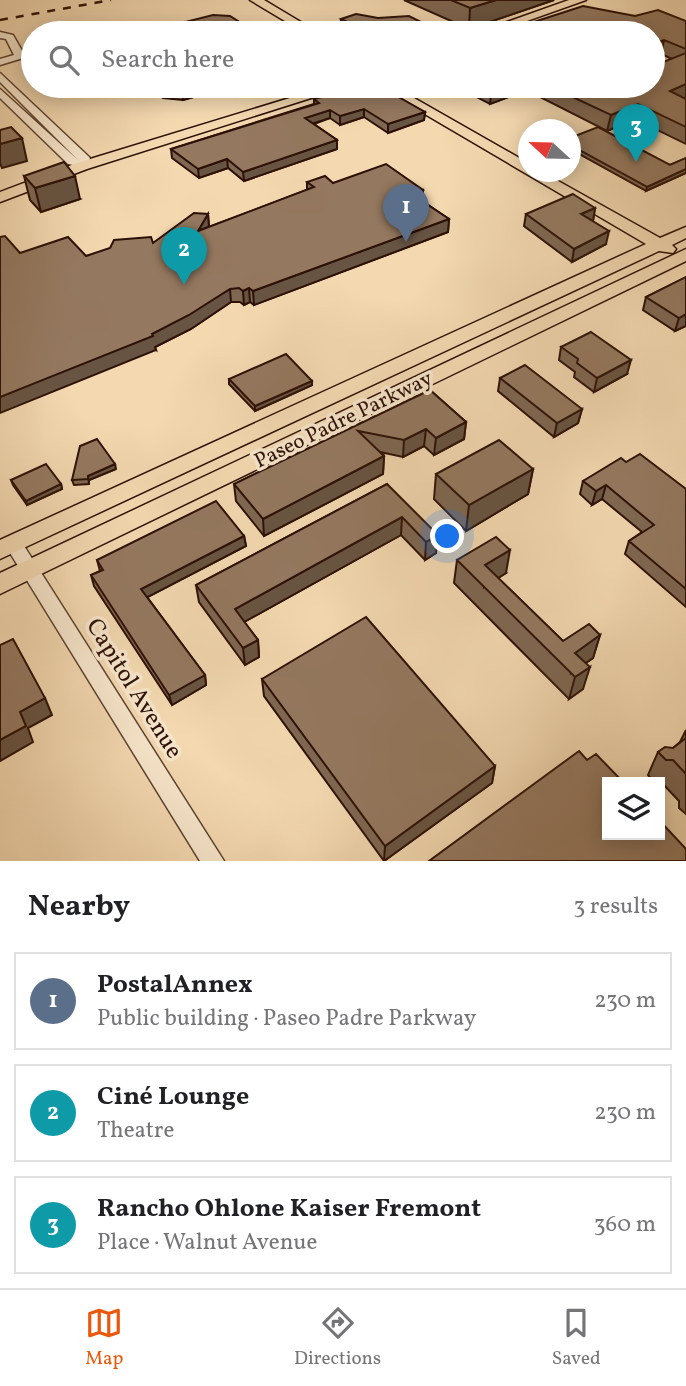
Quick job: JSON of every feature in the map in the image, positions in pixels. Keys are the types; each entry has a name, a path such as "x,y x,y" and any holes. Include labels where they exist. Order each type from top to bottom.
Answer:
{"main road":[{"path":"521,21 586,1"},
{"path":"533,21 586,1"},
{"path":"250,2 277,21"},
{"path":"250,2 289,21"},
{"path":"0,187 283,98"},
{"path":"0,197 79,162 300,98"},
{"path":"405,98 518,163"},
{"path":"425,98 518,150"},
{"path":"553,182 679,247"},
{"path":"572,182 679,247"},
{"name":"Paseo Padre Parkway","path":"7,546 679,247"},
{"name":"Paseo Padre Parkway","path":"0,584 679,247"}],"street":[{"path":"0,35 10,37 20,56 0,62"},
{"path":"0,76 79,162"},
{"path":"0,92 79,162"},
{"name":"Capitol Avenue","path":"7,546 30,569 213,861"}],"building":[{"path":"451,0 496,0 470,8"},
{"path":"583,6 635,16 658,10 686,21 686,49 665,40 665,21 537,21"},
{"path":"356,14 378,18 409,16 419,21 345,21 341,19"},
{"path":"213,15 230,16 238,21 189,21"},
{"path":"686,53 686,84 670,91 686,99 686,127 638,104 611,115 575,98 665,98 665,61"},
{"path":"400,98 425,112 388,124 364,109 340,116 330,110 305,118 337,140 243,172 227,159 198,169 171,149 319,103 314,99"},
{"path":"11,127 22,138 0,144 0,130"},
{"path":"598,127 670,165 686,158 686,169 647,187 581,151 581,134"},
{"path":"64,162 75,176 35,188 24,176"},
{"path":"386,164 423,190 412,194 449,219 253,291 249,288 243,291 239,288 230,289 152,334 153,336 0,397 0,237 5,236 20,253 68,237 86,256 110,248 114,240 151,237 153,243 194,213 208,214 198,231 314,187 307,182 325,176 333,183"},
{"path":"573,194 595,208 581,214 609,231 574,249 526,214"},
{"path":"686,277 686,314 679,318 646,297"},
{"path":"591,332 631,360 597,378 561,347"},
{"path":"286,354 312,381 255,406 229,379"},
{"path":"525,365 582,409 557,423 500,378"},
{"path":"430,390 466,422 436,438 426,429 404,440 358,431 384,456 263,519 234,484"},
{"path":"97,439 115,464 88,476 88,479 72,480 80,446"},
{"path":"499,440 533,469 469,505 436,474"},
{"path":"640,454 686,489 686,589 629,541 654,525 606,485 596,491 583,481 621,458 626,462"},
{"path":"46,464 61,484 26,501 11,480"},
{"path":"387,484 438,535 426,542 402,517 235,609 258,640 243,648 196,585"},
{"path":"216,501 244,536 141,589 205,675 169,695 91,575 103,570 97,560"},
{"path":"496,537 510,550 485,565 563,641 589,624 600,635 575,653 590,667 575,677 457,560"},
{"path":"366,617 495,766 385,846 262,679"},
{"path":"13,639 45,698 20,712 26,726 0,740 0,645"},
{"path":"686,738 686,774 673,760 666,760 658,752 665,747 673,748"},
{"path":"579,751 587,760 596,754 618,777 602,777 602,840 665,840 665,826 686,849 686,861 429,861"}],"railway":[{"path":"0,20 111,0"}],"place":[{"name":"Rancho Ohlone Kaiser Fremont","path":"636,162"},
{"name":"PostalAnnex","path":"406,242"},
{"name":"Ciné Lounge","path":"184,285"}]}
